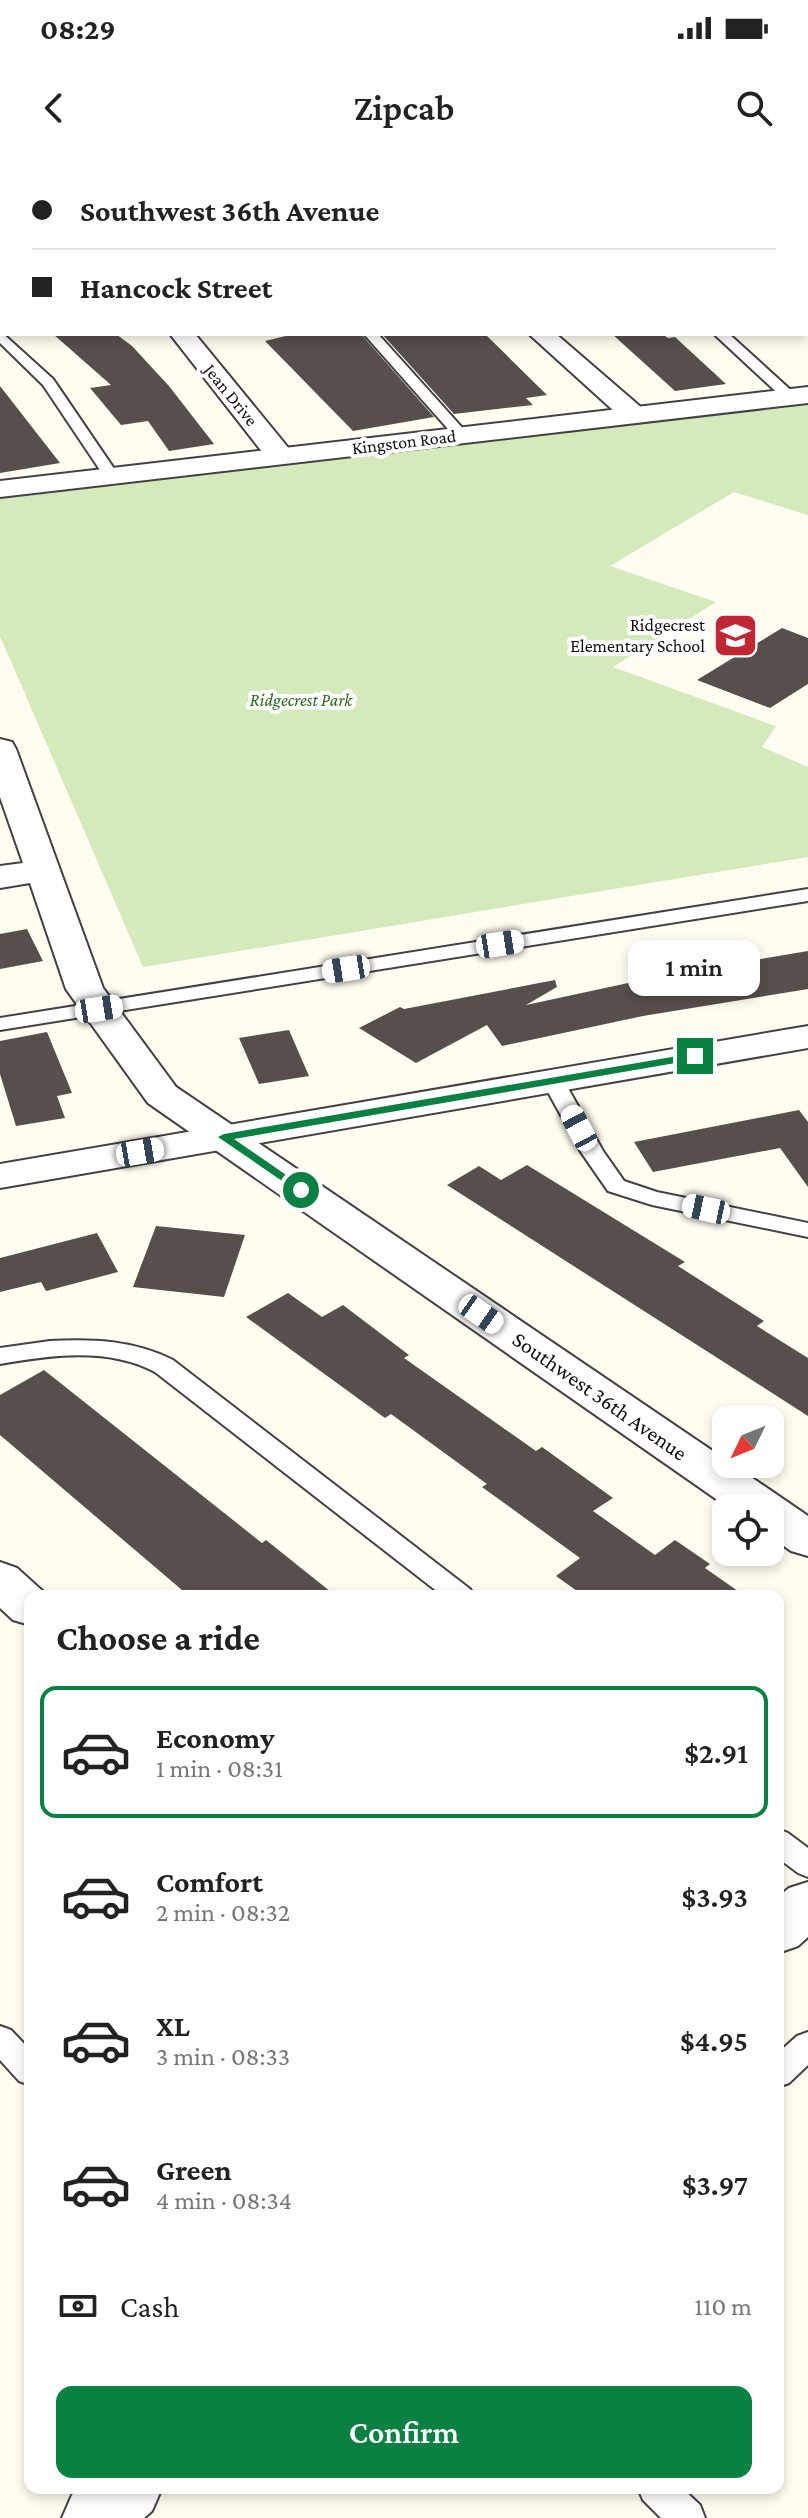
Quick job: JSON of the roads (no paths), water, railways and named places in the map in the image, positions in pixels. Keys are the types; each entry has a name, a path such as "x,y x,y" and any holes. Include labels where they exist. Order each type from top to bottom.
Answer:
{"street":[{"name":"Jean Drive","path":"184,336 280,456"},
{"path":"543,336 634,415"},
{"name":"Kingston Road","path":"0,489 799,396"},
{"name":"Southwest 36th Avenue","path":"3,763 85,989 162,1095 743,1494"},
{"path":"0,877 43,871"},
{"path":"0,1176 808,1037"},
{"path":"784,1523 808,1539"},
{"path":"0,1580 24,1602"},
{"path":"784,1925 808,1904"},
{"path":"95,2518 122,2494"}],"lane":[{"path":"1,336 48,382 111,476"},
{"path":"373,336 461,435"},
{"path":"724,336 799,396"},
{"path":"0,1024 808,895"},
{"path":"553,1081 592,1152 616,1186 652,1198 808,1230"},
{"path":"0,1356 21,1352 94,1350 136,1353 164,1366 453,1590"},
{"path":"784,1846 808,1865"},
{"path":"0,2039 24,2065"},
{"path":"784,2067 808,2045"},
{"path":"662,2494 687,2518"}],"place":[{"name":"Ridgecrest Elementary School","path":"736,635"}],"park label":[{"name":"Ridgecrest Park","path":"301,700"}]}
